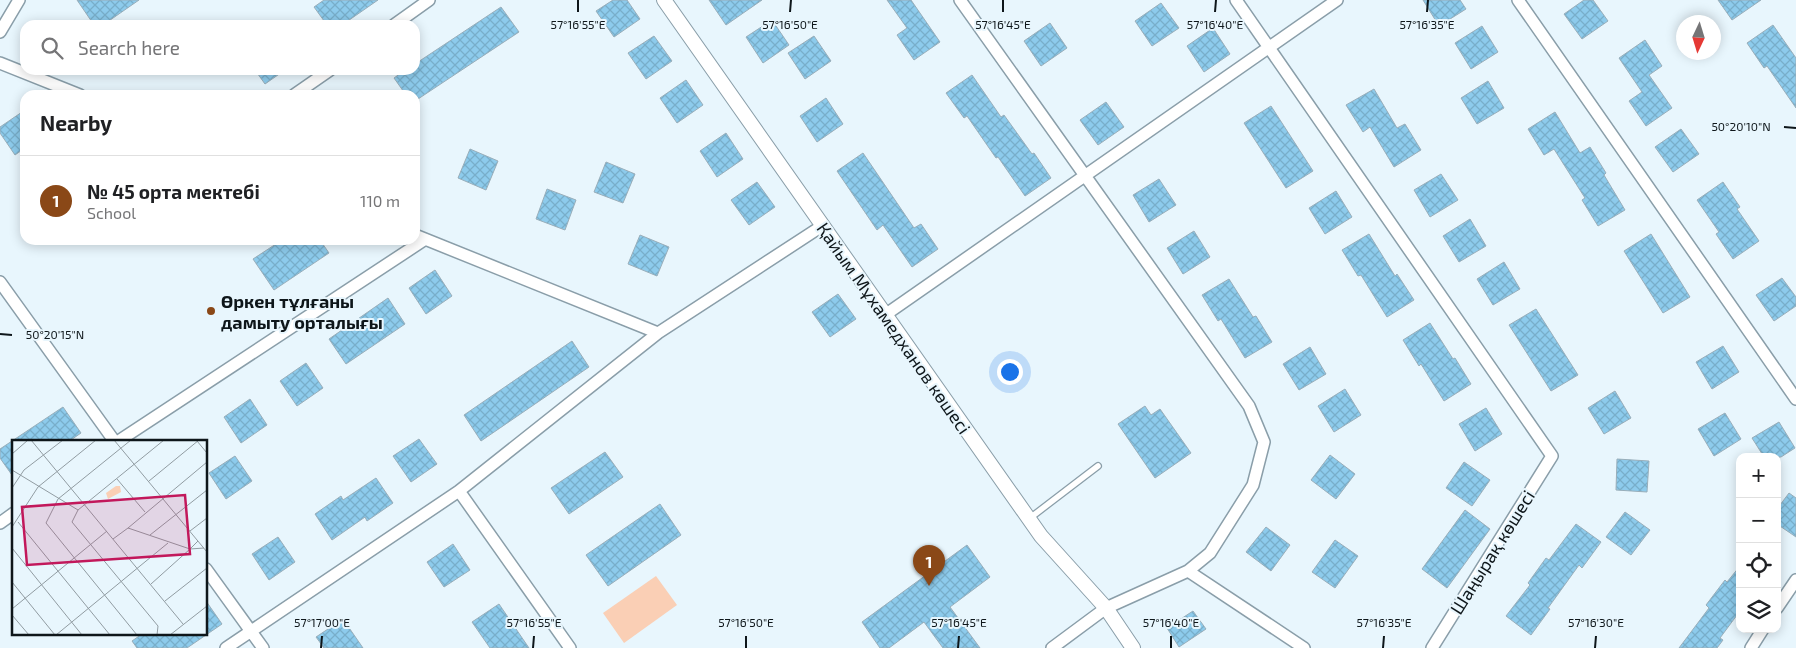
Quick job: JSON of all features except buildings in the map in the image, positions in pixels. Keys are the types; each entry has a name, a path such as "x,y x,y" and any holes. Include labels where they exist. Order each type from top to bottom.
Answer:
{"street":[{"path":"0,32 19,0"},
{"path":"401,20 429,0"},
{"name":"Қайым Мұхамедханов көшесі","path":"664,0 1028,519 1106,608 1133,648"},
{"path":"960,0 1249,406 1264,442 1253,485 1210,553 1188,571 1106,608 1052,648"},
{"path":"1236,0 1269,47"},
{"path":"885,315 1337,0"},
{"path":"1518,0 1796,399"},
{"name":"Шаңырақ көшесі","path":"1269,47 1552,456 1432,648"},
{"path":"0,63 20,71"},
{"path":"30,75 68,90"},
{"path":"301,90 323,75"},
{"path":"226,648 459,491 658,333 822,226"},
{"path":"420,238 658,333"},
{"path":"119,440 409,245"},
{"path":"0,282 115,440"},
{"path":"459,491 570,648"},
{"path":"0,523 12,515"},
{"path":"1188,571 1304,648"},
{"path":"208,572 263,648"},
{"path":"1781,602 1796,580"},
{"path":"1750,648 1760,633"}],"lane":[{"path":"1028,519 1098,466"}],"shaded area":[{"path":"656,576 677,605 624,643 603,613"}],"place":[{"name":"Өркен тұлғаны дамыту орталығы","path":"211,311"},
{"name":"№ 45 орта мектебі","path":"929,586"}]}
